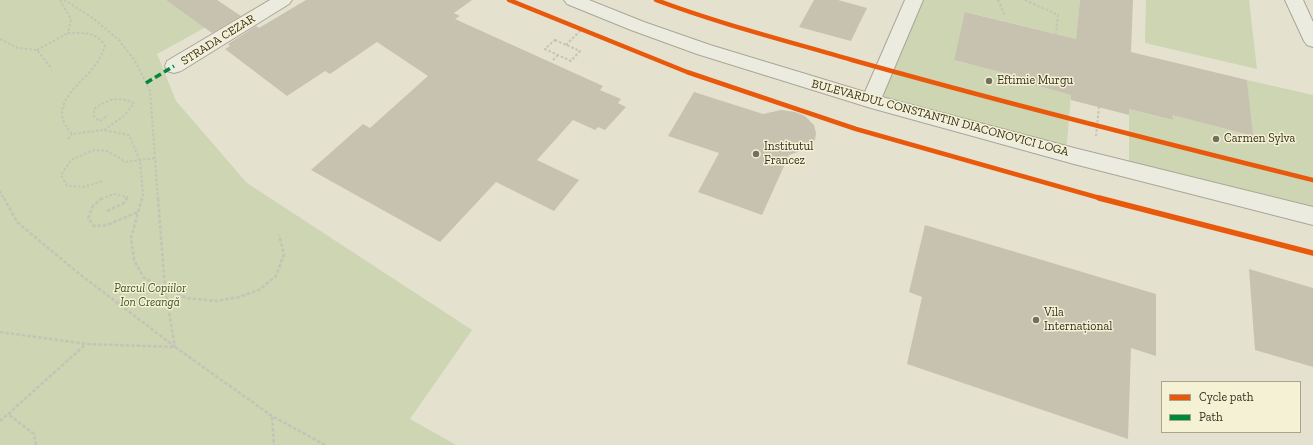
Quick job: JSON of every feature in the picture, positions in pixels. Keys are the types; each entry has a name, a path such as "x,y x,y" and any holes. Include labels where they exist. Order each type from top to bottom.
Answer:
{"street":[{"name":"STRADA CEZAR","path":"174,66 283,0"},
{"name":"BULEVARDUL CONSTANTIN DIACONOVICI LOGA","path":"573,0 701,49 871,101 982,132 1313,216"},
{"path":"871,101 914,0"},
{"path":"1294,0 1313,41"}],"path":[{"path":"60,0 71,19 68,33"},
{"path":"64,0 90,16 119,40 135,61 150,91 165,288 175,347"},
{"path":"998,0 1005,16"},
{"path":"1025,0 1058,15 1056,34"},
{"path":"566,45 581,30"},
{"path":"0,39 18,48 37,50 68,33 84,32 95,34 102,39 105,46 99,60 76,84 64,102 61,117 67,129 72,134"},
{"path":"554,40 566,45 580,51 571,61 545,49 554,40"},
{"path":"37,50 52,69"},
{"path":"553,60 558,55"},
{"path":"103,130 125,115 134,103 122,97 106,100 94,109 94,116 100,121 108,115"},
{"path":"68,139 72,134 103,130 129,135 140,161 143,195 131,238 134,260 144,278 186,298 216,301 239,297 259,290 276,276 284,254 279,235"},
{"path":"102,181 84,187 67,186 61,175 71,160 94,150 107,150 126,162 155,158"},
{"path":"0,191 16,222 77,272 175,347 272,416 325,445"},
{"path":"107,211 124,203 127,196 122,194 105,196 95,202 88,218 94,226 107,226 138,212"},
{"path":"0,332 87,344 175,347"},
{"path":"0,421 87,344"},
{"path":"8,414 34,434 36,445"},
{"path":"272,416 274,445"}],"green space":[{"name":"Parcul Copiilor Ion Creangă","path":"0,0 166,0 206,27 157,54 176,101 247,183 472,330 410,419 456,445 0,445"},
{"path":"914,0 1080,0 1076,39 966,12 954,60 1031,80 1031,84 1071,95 1066,153 871,101"},
{"path":"1146,0 1249,0 1257,69 1145,43"},
{"path":"1247,80 1313,95 1313,215 1129,170 1129,109 1172,120 1172,115 1252,136"}],"building":[{"path":"166,0 217,0 241,16 212,33"},
{"path":"306,0 472,0 454,13 460,16 455,19 603,86 600,90 621,99 618,103 626,107 605,130 598,127 595,130 573,120 537,160 579,180 554,211 496,182 440,242 311,170 363,124 370,128 428,76 377,42 330,74 325,71 287,96 225,49 230,46 228,44 256,26 259,28"},
{"path":"814,0 838,0 867,8 851,41 799,27"},
{"path":"1080,0 1133,0 1131,52 1247,80 1253,136 1172,115 1173,120 1129,109 1129,115 1071,100 1071,95 1031,84 1031,80 954,60 965,12 1076,39"},
{"name":"Institutul Francez","path":"694,92 763,114 781,110 795,112 805,116 814,125 816,133 815,140 807,149 789,155 762,215 698,192 719,153 668,136"},
{"name":"Vila Internațional","path":"925,225 1156,294 1156,356 1131,348 1128,439 907,364 922,297 909,292"},
{"path":"1249,269 1313,288 1313,367 1255,350"}],"marked path":[{"path":"146,83 174,66"}],"cycle path":[{"path":"509,0 687,72 856,129 1088,195 1313,253"},
{"path":"656,0 690,13 885,69 1097,126 1313,180"}],"place":[{"name":"Eftimie Murgu","path":"989,81"},
{"name":"Carmen Sylva","path":"1216,139"},
{"name":"Institutul Francez","path":"756,154"},
{"name":"Vila Internațional","path":"1036,320"}]}
